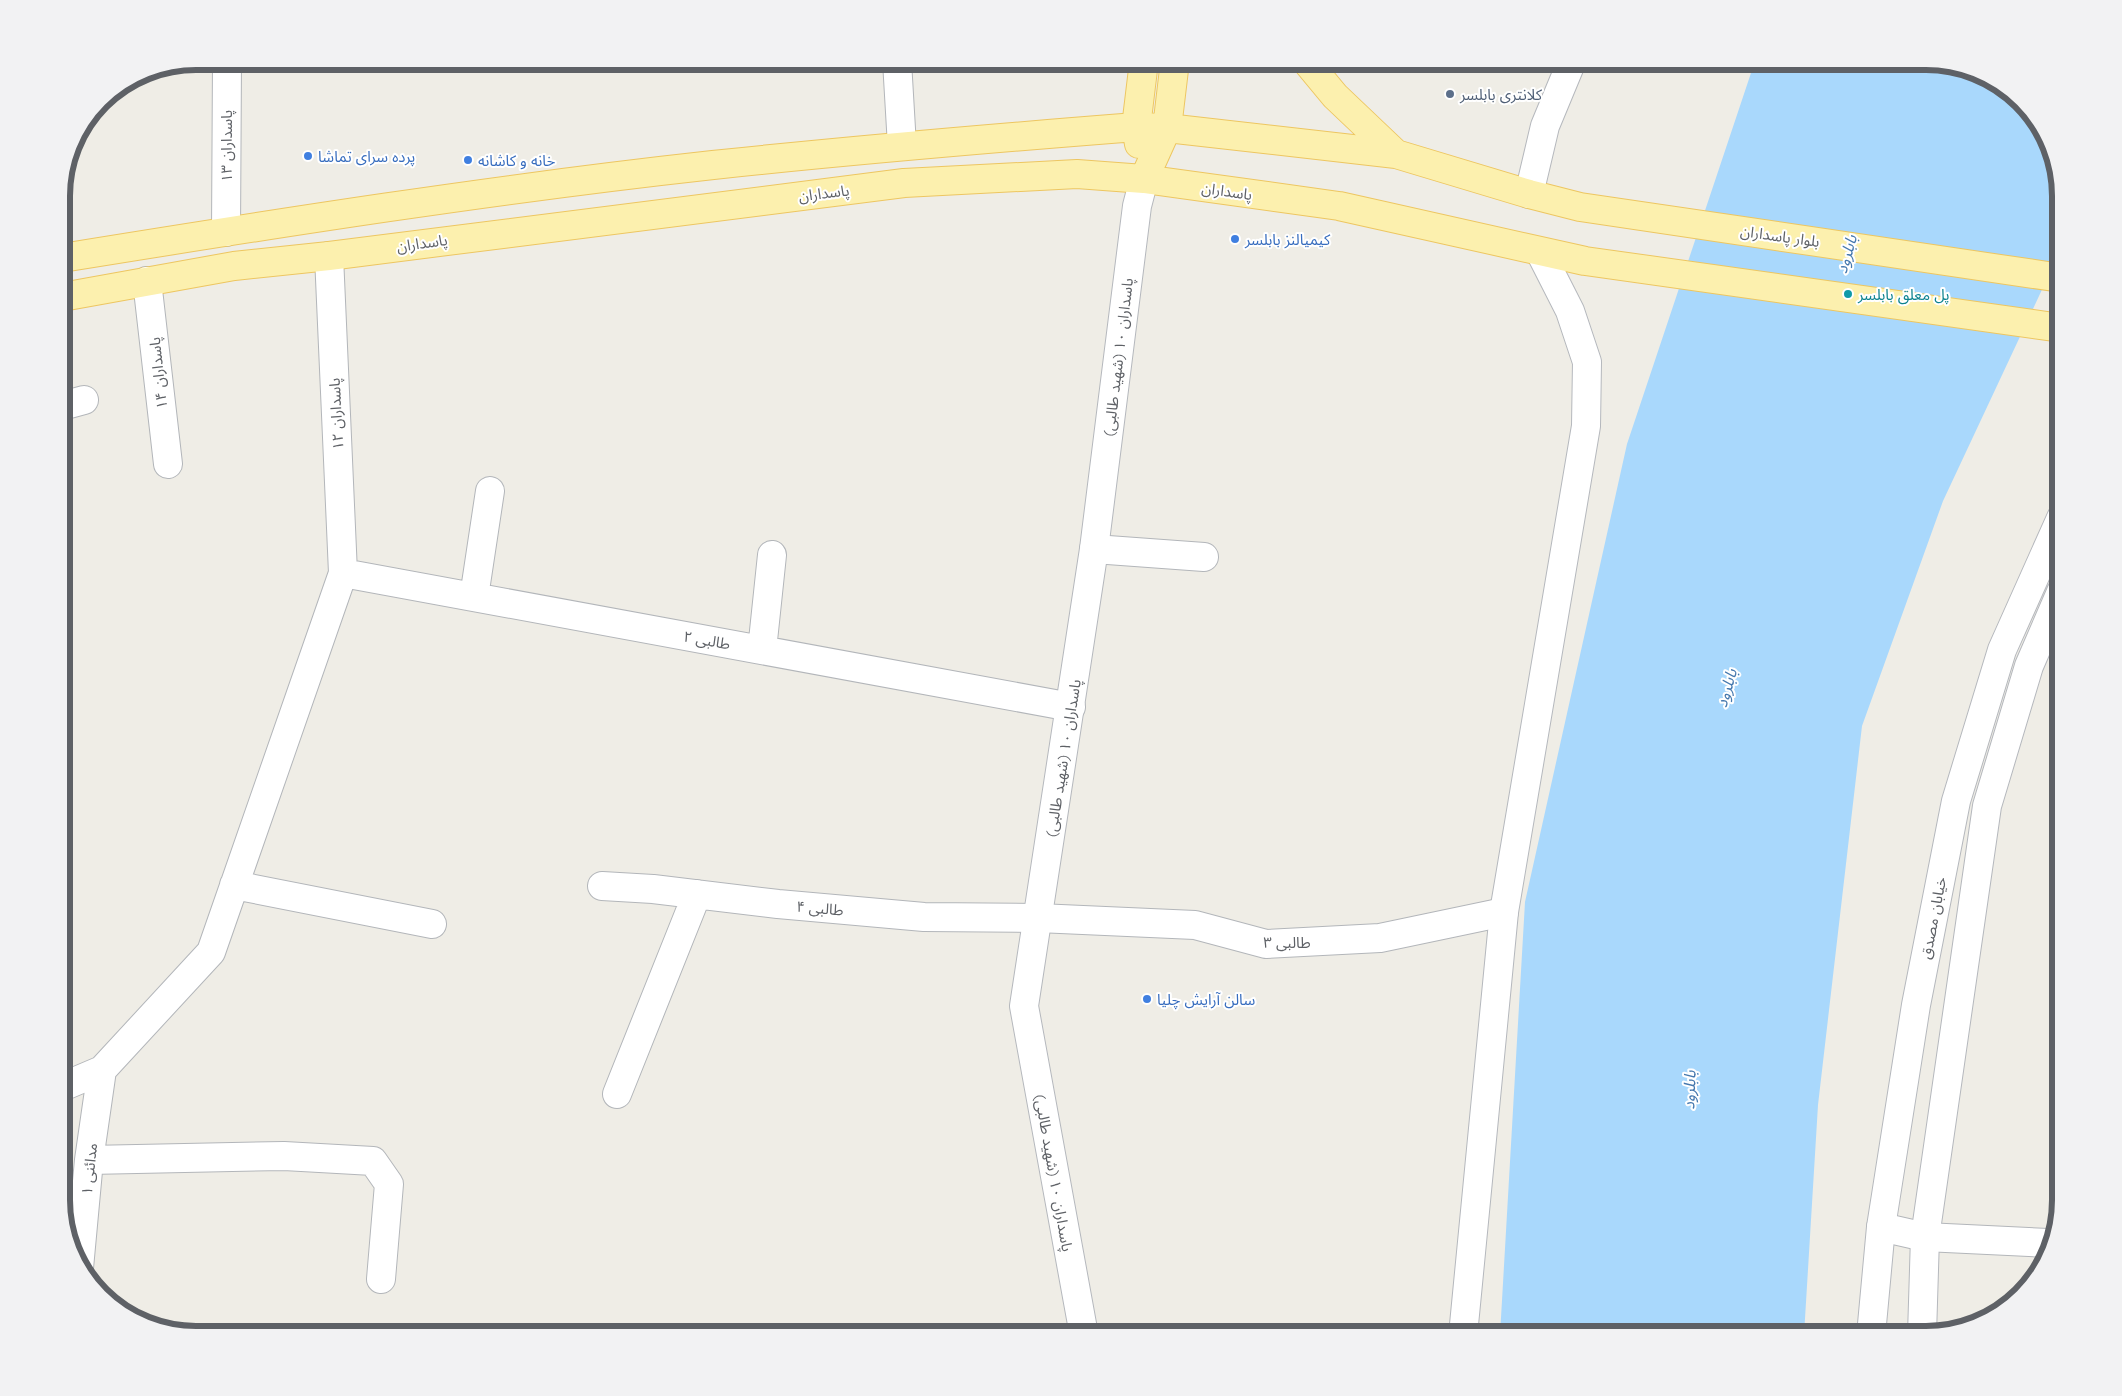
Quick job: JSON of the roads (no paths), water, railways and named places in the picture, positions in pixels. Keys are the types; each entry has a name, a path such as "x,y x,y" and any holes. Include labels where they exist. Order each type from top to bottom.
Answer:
{"main road":[{"path":"1143,70 1136,127 1144,179"},
{"path":"1144,179 1166,128 1174,70"},
{"path":"1313,70 1335,96 1396,154"},
{"path":"70,257 226,232 574,183 712,166 902,146 1136,127 1166,128 1396,154 1529,194"},
{"name":"پاسداران","path":"70,295 234,266 329,256 904,183 1077,174 1144,179 1339,206 1585,261 2052,327"},
{"name":"بلوار پاسداران","path":"1529,194 1580,207 2052,277"}],"street":[{"name":"پاسداران ۱۳","path":"226,232 227,70"},
{"path":"898,70 902,146"},
{"path":"1529,194 1546,126 1568,70"},
{"name":"پاسداران ۱۰ (شهید طالبی)","path":"1082,1326 1024,1006 1094,549 1137,206 1144,179"},
{"path":"1464,1326 1504,912 1586,426 1587,362 1570,311 1540,252"},
{"name":"پاسداران ۱۲","path":"329,256 343,573"},
{"name":"پاسداران ۱۴","path":"147,281 168,464"},
{"path":"474,597 490,491"},
{"name":"خیابان مصدق","path":"1872,1326 1881,1227 1916,1005 1956,801 2002,650 2052,538"},
{"path":"1094,549 1204,557"},
{"path":"762,650 772,556"},
{"path":"70,1084 102,1070 211,952 343,573"},
{"name":"طالبی ۲","path":"343,573 1071,707"},
{"path":"1922,1326 1925,1237 1987,806 2029,666 2052,613"},
{"path":"234,885 432,924"},
{"name":"طالبی ۴","path":"602,886 653,889 924,917 1038,918"},
{"path":"617,1094 697,894"},
{"name":"طالبی ۳","path":"1038,918 1195,925 1266,944 1380,938 1504,912"},
{"name":"مدائنی ۱","path":"81,1252 89,1160 102,1070"},
{"path":"89,1160 284,1156 373,1161 389,1184 381,1279"},
{"path":"1881,1227 1925,1237 2044,1243"}],"water":[{"name":"بابلرود","path":"1752,70 1943,71 1959,74 1982,83 2009,101 2021,113 2039,140 2048,163 2052,196 2052,268 1943,501 1862,726 1818,1105 1805,1326 1501,1326 1525,902 1627,444"}],"place":[{"name":"کلانتری بابلسر","path":"1450,94"},
{"name":"پرده سرای تماشا","path":"308,156"},
{"name":"خانه و کاشانه","path":"468,160"},
{"name":"کیمیالنز بابلسر","path":"1235,239"},
{"name":"پل معلق بابلسر","path":"1848,294"},
{"name":"سالن آرایش چلیا","path":"1147,999"}]}
